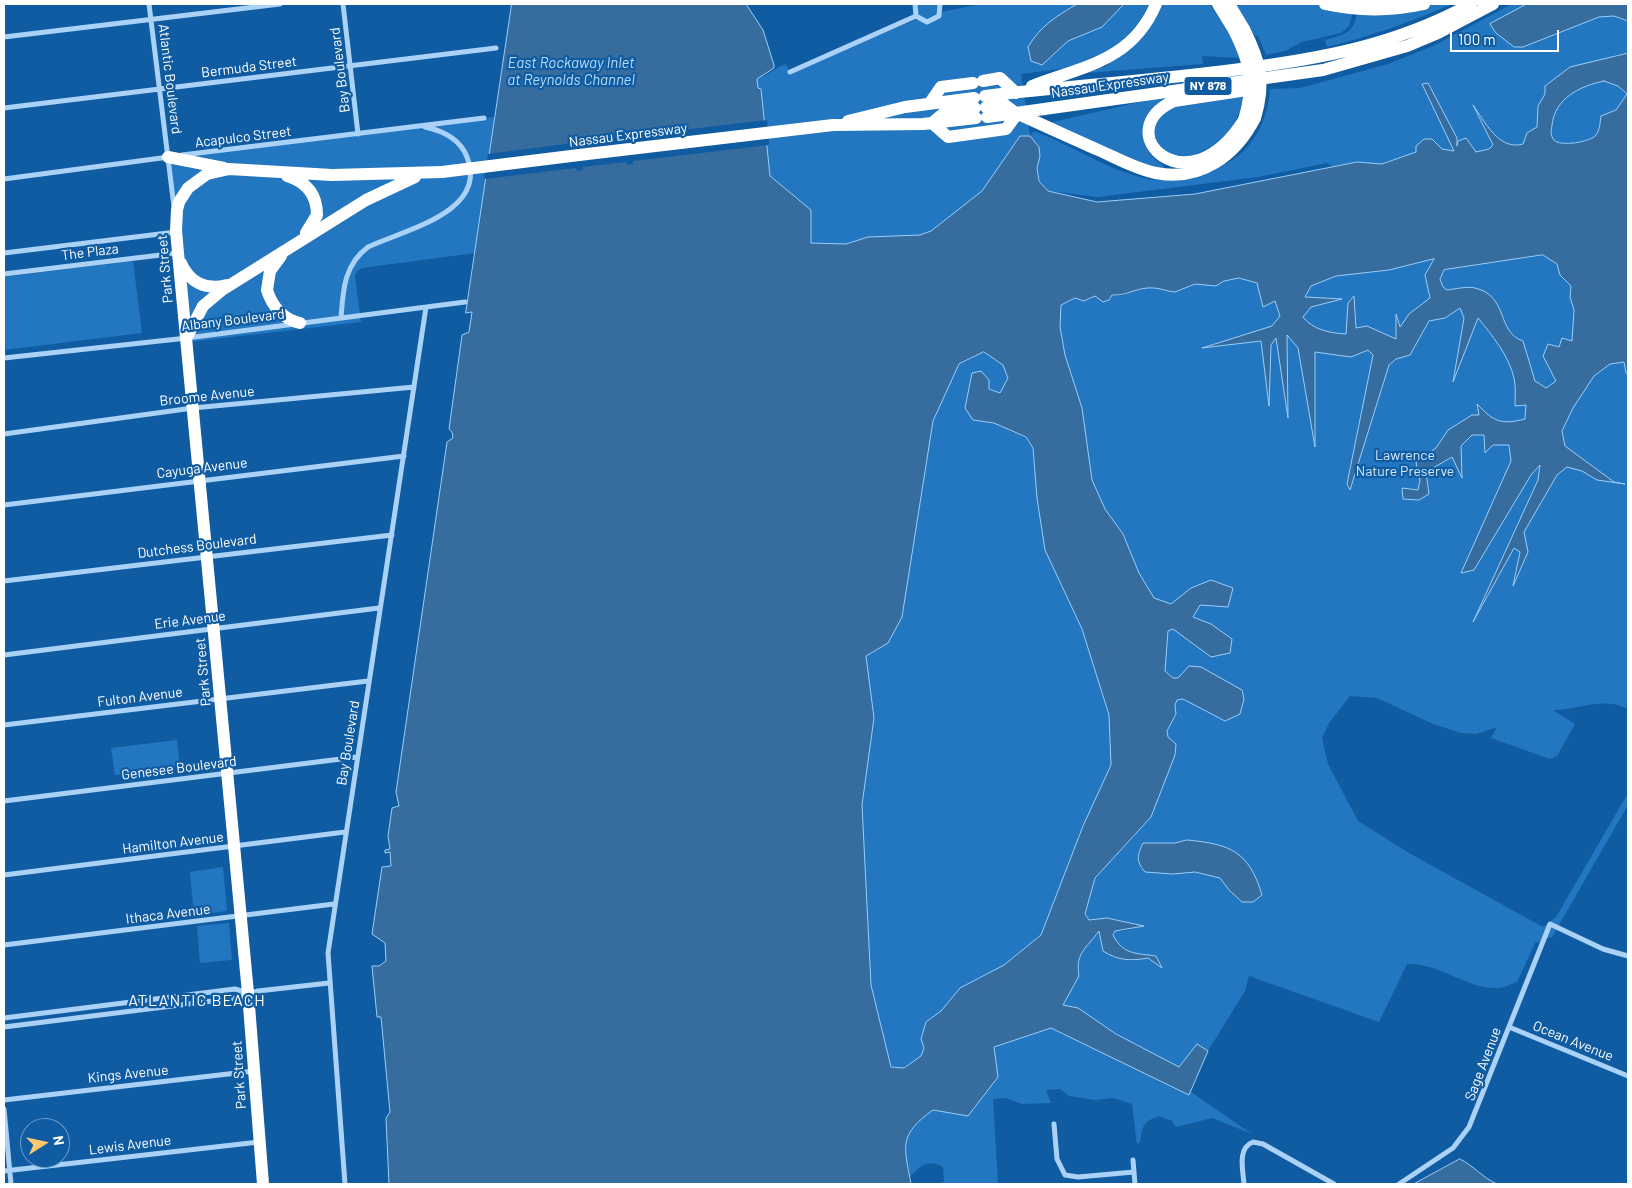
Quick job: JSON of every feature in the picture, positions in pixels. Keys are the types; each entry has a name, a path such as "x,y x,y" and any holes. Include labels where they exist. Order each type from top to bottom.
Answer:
{"highway":[{"path":"1016,92 1100,63 1117,54 1141,30 1156,4"},
{"path":"1218,4 1239,30"},
{"path":"980,105 1004,105 1018,114 1133,165 1156,173 1193,172 1213,165 1233,151 1246,135 1250,119 1251,75 1239,30 1229,4"},
{"path":"1325,4 1384,9 1424,4"},
{"name":"Nassau Expressway","path":"176,231 177,210 188,188 207,174 229,169 278,173 425,174 833,125 932,124 1016,92 1181,77 1328,57 1402,36 1439,21 1471,4"},
{"name":"Nassau Expressway","path":"1018,114 1323,70 1396,50 1438,33 1493,4"},
{"path":"1250,119 1216,153 1187,163 1172,162 1154,148 1148,126 1153,116 1162,107 1174,102 1281,85 1318,77 1396,50"},
{"path":"930,103 941,87 980,105 1005,125 1018,114"},
{"name":"Nassau Expressway","path":"833,125 878,112 930,103 944,107 980,105"},
{"path":"932,124 948,137 1006,130 1018,114"},
{"path":"168,157 229,169"},
{"path":"278,173 295,178 314,195 317,216 300,240"},
{"name":"Nassau Expressway","path":"187,338 203,306 242,278 300,240 380,192 425,174"},
{"name":"Park Street","path":"176,231 228,773 263,1184"},
{"path":"285,250 270,271 267,290 278,310 287,318 300,323"},
{"path":"178,253 184,270 191,279 200,284 212,287 224,286 242,278"}],"street":[{"name":"Atlantic Boulevard","path":"149,4 168,157"},
{"path":"4,37 280,4"},
{"name":"Bay Boulevard","path":"343,4 358,134"},
{"path":"915,4 916,16 923,22 932,22 939,16 940,4"},
{"path":"790,72 916,16"},
{"name":"Bermuda Street","path":"4,108 496,48"},
{"name":"Acapulco Street","path":"4,179 484,118"},
{"path":"341,318 344,284 349,269 358,256 368,247 450,210 462,200 470,184 470,171 464,151 455,140 439,131 420,126"},
{"name":"Park Street","path":"168,157 176,231"},
{"name":"The Plaza","path":"4,253 176,231"},
{"name":"The Plaza","path":"4,274 178,253"},
{"name":"Albany Boulevard","path":"4,358 187,338 465,302"},
{"name":"Bay Boulevard","path":"345,1184 328,952 426,307"},
{"name":"Broome Avenue","path":"4,434 193,408 414,387"},
{"name":"Cayuga Avenue","path":"4,505 404,456"},
{"name":"Dutchess Boulevard","path":"4,581 392,535"},
{"name":"Erie Avenue","path":"4,655 379,608"},
{"name":"Fulton Avenue","path":"4,725 368,681"},
{"name":"Genesee Boulevard","path":"4,800 357,757"},
{"name":"Hamilton Avenue","path":"4,875 345,832"},
{"name":"Ithaca Avenue","path":"4,945 334,904"},
{"name":"Sage Avenue","path":"1399,1184 1445,1154 1462,1138 1477,1111 1550,924 1603,949 1628,956"},
{"path":"4,1027 236,998 248,993 329,983"},
{"path":"4,1018 235,989 248,993"},
{"name":"Ocean Avenue","path":"1509,1027 1628,1076"},
{"name":"Kings Avenue","path":"4,1100 254,1071"},
{"path":"4,1109 7,1171 11,1184"},
{"path":"1054,1124 1057,1159 1065,1175 1078,1177 1134,1172"},
{"name":"Lewis Avenue","path":"7,1171 260,1142"},
{"path":"1244,1184 1242,1156 1245,1148 1250,1143 1260,1142 1334,1184"},
{"path":"1133,1160 1135,1184"}],"green space":[{"path":"915,4 940,4 941,12 982,4 1077,4 1050,22 1038,33 1028,47 1047,60 1068,41 1102,27 1124,4 1149,4 1140,21 1108,53 1092,57 1075,67 1021,74 1030,136 1034,131 1106,165 1152,180 1176,180 1202,175 1238,156 1253,140 1263,121 1270,89 1300,88 1388,64 1433,46 1512,4 1529,4 1514,47 1523,46 1599,17 1614,16 1628,21 1628,53 1615,55 1545,94 1538,106 1537,127 1527,133 1523,144 1507,144 1501,141 1489,130 1475,110 1493,145 1489,149 1476,152 1466,138 1458,141 1428,83 1422,84 1455,152 1442,149 1432,139 1416,152 1382,164 1357,162 1333,167 1327,163 1258,177 1098,197 1048,191 1039,179 1037,168 1020,136 982,191 931,231 920,235 868,237 846,244 811,243 811,210 770,176 761,89 758,88 757,79 786,64 789,71 918,19"},
{"path":"1159,4 1210,4 1238,46 1242,58 1202,56 1203,64 1086,73 1100,66 1105,67"},
{"path":"1235,4 1312,4 1353,12 1349,26 1341,33 1302,42 1285,51 1266,55 1258,36 1255,36"},
{"path":"1437,4 1452,4 1391,28 1327,47 1325,40 1351,29 1356,20 1357,13 1401,13"},
{"path":"1603,81 1618,86 1627,95 1616,110 1601,116 1596,135 1588,140 1575,143 1562,143 1554,140 1551,133 1554,116 1558,107 1578,90"},
{"path":"1245,92 1236,120 1231,129 1218,143 1183,160 1157,149 1153,122 1176,103"},
{"path":"1174,97 1159,103 1150,110 1146,115 1143,128 1146,147 1149,153 1164,166 1164,172 1044,124 1148,100"},
{"path":"495,117 475,253 362,268 357,271 355,276 361,322 189,342 168,157"},
{"name":"Lawrence Nature Preserve","path":"1543,255 1557,264 1560,275 1571,286 1570,297 1574,310 1572,341 1624,362 1626,373 1628,374 1628,709 1619,705 1601,704 1553,710 1575,724 1557,756 1550,759 1491,738 1497,727 1476,734 1461,733 1433,724 1377,698 1350,696 1329,723 1322,738 1328,764 1358,821 1409,853 1543,927 1556,917 1628,793 1628,805 1552,937 1535,943 1517,982 1500,988 1474,984 1419,964 1407,964 1379,1022 1249,976 1245,991 1208,1051 1197,1044 1179,1067 1116,1034 1078,1008 1062,1005 1079,976 1080,956 1099,931 1129,961 1148,958 1161,967 1156,956 1126,950 1117,942 1113,935 1115,931 1124,931 1142,926 1107,918 1089,920 1085,914 1095,878 1151,817 1168,737 1167,731 1176,714 1175,705 1177,700 1183,699 1225,721 1189,666 1178,678 1173,678 1165,671 1171,604 1154,598 1139,573 1123,534 1105,509 1092,480 1082,408 1065,355 1060,327 1061,305 1075,298 1089,300 1095,296 1120,296 1145,288 1163,288 1175,292 1195,284 1216,286 1225,281 1239,278 1311,286 1336,276 1389,270 1434,259 1429,267 1444,270"},
{"path":"133,261 142,333 4,350 4,277"},
{"path":"984,352 1003,365 1008,378 1000,393 994,392 972,373 969,386 973,420 994,423 1026,438 1033,448 1037,498 1045,550 1082,629 1109,716 1111,765 1083,826 1041,935 1004,965 960,988 941,1011 927,1022 921,1039 925,1048 921,1056 904,1068 891,1067 871,985 862,805 874,718 866,656 888,643 902,617 933,421 959,364"},
{"path":"177,740 180,767 115,775 111,748"},
{"path":"223,867 227,911 194,915 190,872"},
{"path":"229,923 232,960 200,963 197,926"},
{"path":"1051,1028 1189,1095 1191,1092 1252,1134 1212,1118 1176,1127 1172,1121 1159,1116 1147,1122 1140,1142 1137,1144 1132,1104 1113,1098 1095,1100 1069,1096 1060,1089 1046,1090 1051,1103 1022,1104 1005,1098 993,1099 998,1184 939,1184 944,1181 943,1167 929,1163 921,1166 910,1177 904,1146 910,1131 918,1121 933,1110 994,1047"}],"water":[{"name":"East Rockaway Inlet at Reynolds Channel","path":"512,4 746,4 763,30 774,65 774,68 757,79 758,88 761,89 770,176 811,210 811,243 846,244 868,237 920,235 931,231 982,191 1020,136 1030,136 1039,147 1040,156 1037,168 1039,181 1048,191 1097,202 1195,194 1357,162 1382,164 1416,152 1416,146 1424,139 1432,139 1442,149 1454,151 1422,84 1428,83 1457,138 1457,146 1458,141 1466,138 1476,152 1489,149 1493,145 1473,105 1488,127 1500,139 1514,145 1523,144 1527,133 1537,127 1538,106 1545,94 1545,86 1570,67 1628,53 1628,374 1626,373 1624,362 1610,364 1594,376 1573,408 1562,431 1565,446 1614,482 1625,484 1597,480 1582,471 1567,467 1557,475 1524,532 1528,552 1513,586 1520,552 1514,548 1473,622 1538,480 1540,465 1531,475 1474,570 1461,573 1511,461 1509,445 1493,445 1485,453 1484,435 1472,435 1461,446 1462,478 1452,457 1426,472 1429,494 1419,500 1403,499 1402,488 1418,490 1420,480 1416,462 1436,448 1448,430 1472,415 1479,415 1477,404 1488,415 1504,422 1525,419 1526,405 1515,406 1515,381 1512,370 1504,354 1478,318 1453,382 1464,318 1460,308 1445,318 1429,321 1410,355 1396,359 1389,365 1350,490 1347,484 1373,355 1368,350 1351,357 1315,352 1315,447 1298,348 1287,335 1288,418 1276,338 1271,345 1269,406 1261,341 1202,348 1272,326 1280,316 1275,301 1263,307 1257,283 1239,278 1224,281 1216,286 1195,284 1175,292 1147,288 1112,295 1109,300 1103,302 1095,296 1084,301 1075,298 1061,305 1060,327 1065,355 1082,408 1092,480 1105,509 1123,534 1139,573 1154,598 1171,604 1191,588 1211,580 1233,588 1228,607 1200,605 1193,617 1211,624 1232,639 1230,653 1211,657 1173,629 1168,631 1165,671 1173,678 1178,678 1189,666 1201,667 1242,690 1244,699 1240,714 1225,721 1183,699 1177,700 1175,705 1176,714 1167,731 1168,737 1176,744 1175,755 1151,817 1095,878 1085,914 1089,920 1107,918 1144,926 1115,931 1113,935 1117,942 1126,950 1156,956 1162,968 1148,958 1125,959 1114,957 1103,951 1099,931 1080,956 1079,976 1063,1005 1078,1008 1116,1034 1179,1067 1197,1044 1208,1051 1189,1095 1051,1028 994,1047 998,1077 968,1116 933,1110 909,1134 906,1150 911,1184 389,1184 386,1118 390,1112 381,1017 377,1017 372,966 379,966 386,961 385,943 372,934 382,867 391,866 390,852 385,853 385,850 390,849 388,836 392,808 399,806 396,792 447,442 453,438 452,432 449,429 462,335 469,332 472,312 466,313","holes":["1604,81 1618,86 1627,94 1616,110 1601,116 1600,126 1593,138 1582,142 1569,143 1554,140 1551,135 1551,129 1558,107 1570,95 1595,83","1543,255 1557,264 1560,275 1571,286 1570,297 1574,310 1572,341 1562,338 1559,347 1548,344 1543,356 1556,381 1546,388 1535,381 1523,341 1509,330 1493,298 1486,292 1472,287 1447,290 1443,287 1440,279 1444,270","1434,259 1425,275 1430,298 1409,314 1400,327 1396,314 1396,339 1367,326 1356,328 1354,296 1348,303 1346,334 1322,330 1312,325 1303,317 1311,307 1342,299 1305,297 1311,286 1336,276 1389,270","984,352 1003,365 1008,378 1000,393 989,389 989,380 981,371 972,373 965,408 973,420 994,423 1026,437 1033,448 1037,498 1045,550 1082,629 1109,715 1111,765 1083,826 1041,935 1004,965 960,988 941,1011 926,1022 921,1039 924,1048 921,1056 904,1068 891,1067 871,985 862,805 874,718 866,656 888,643 902,617 933,421 959,364"]},
{"path":"1077,4 1124,4 1102,27 1068,41 1042,65 1031,61 1028,47 1033,39 1056,17"},
{"path":"1527,4 1628,4 1628,21 1614,16 1599,17 1523,47 1514,47 1496,33 1490,24"},
{"path":"1187,840 1215,844 1236,852 1251,868 1262,895 1253,902 1242,902 1220,878 1195,872 1173,874 1145,872 1140,865 1139,855 1143,843 1175,843"},
{"path":"1460,1159 1497,1184 1414,1184"}],"pier":[{"path":"767,120 769,145 633,161 633,164 627,165 626,162 583,167 583,170 577,171 576,168 484,179 488,154 573,143 573,138 579,137 580,143 624,137 624,131 630,130 631,136"}],"district":[{"name":"ATLANTIC BEACH","path":"197,1001"}]}
